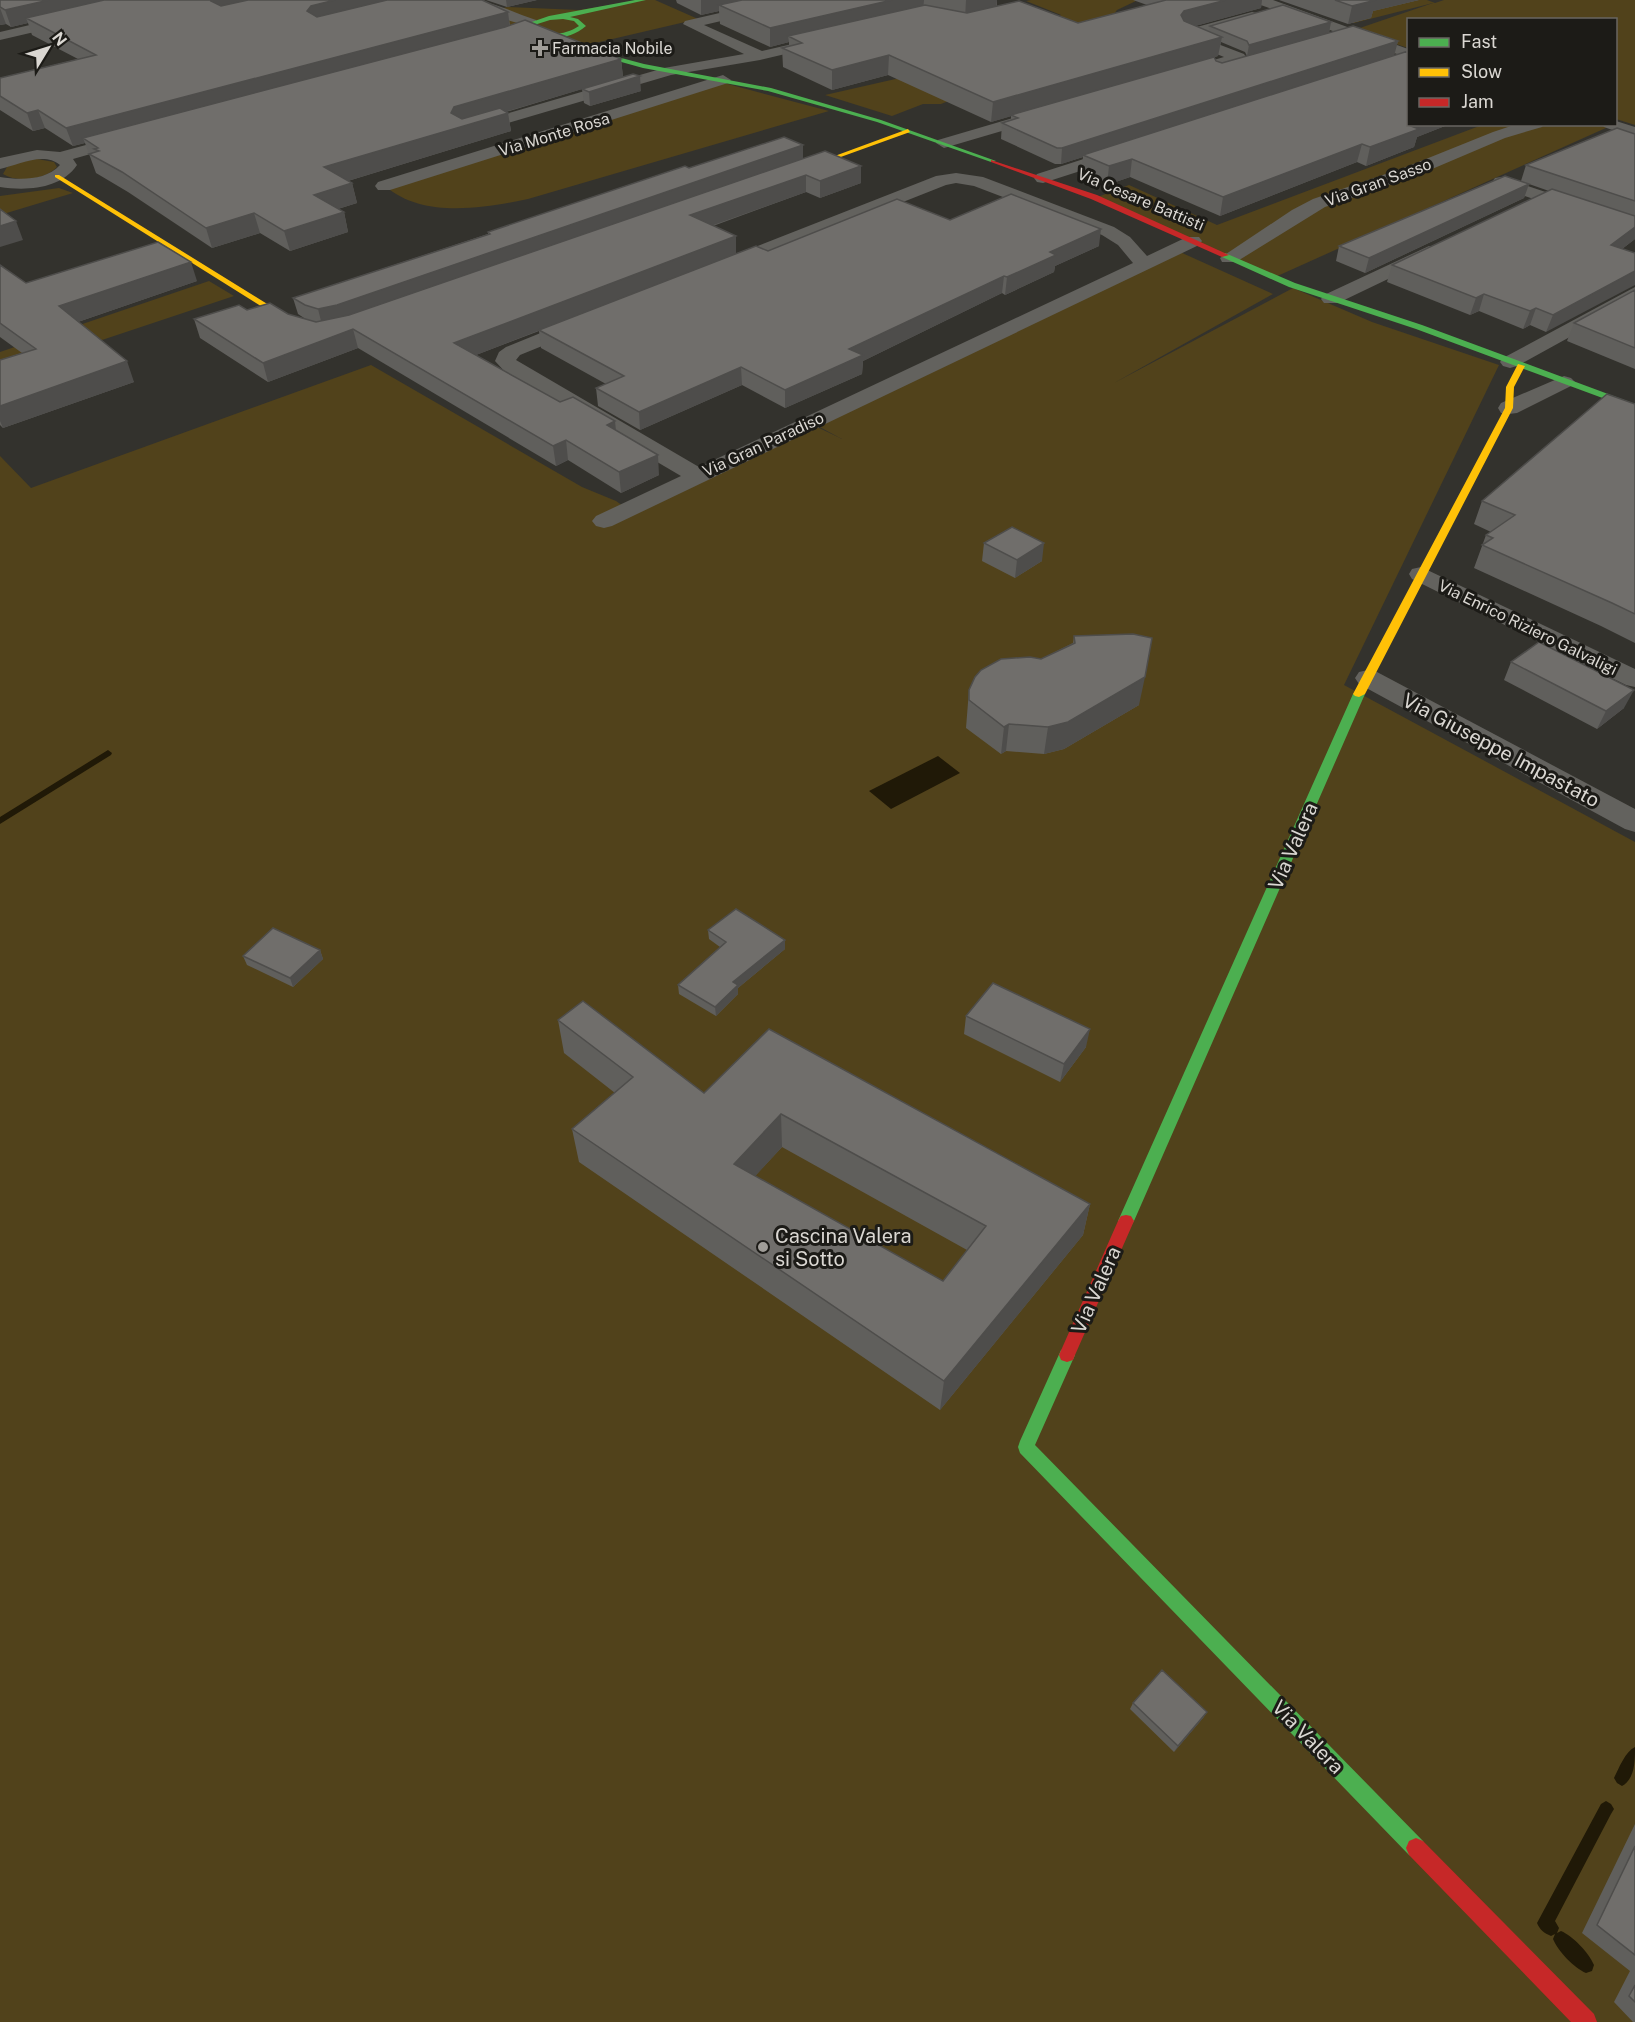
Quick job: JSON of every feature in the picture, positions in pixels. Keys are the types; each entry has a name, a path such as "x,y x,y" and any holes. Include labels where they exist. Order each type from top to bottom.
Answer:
{"street":[{"path":"0,36 123,3 154,0"},
{"name":"Via Cesare Battisti","path":"475,0 563,44 622,61 813,100 949,145 1115,205 1229,258 1331,299 1412,325 1635,406"},
{"path":"535,30 544,18 562,17 643,0"},
{"path":"759,57 690,24 794,0"},
{"path":"1260,0 1407,54"},
{"path":"1166,82 1251,58 1187,35 1283,8"},
{"path":"580,22 594,11"},
{"path":"512,36 535,30 569,34 582,28 583,24 580,22 562,17"},
{"path":"1328,39 1351,33"},
{"name":"Via Cesare Battisti","path":"569,34 578,43 622,61"},
{"path":"464,130 669,71 759,57 837,38"},
{"path":"1386,67 1407,59"},
{"name":"Via Monte Rosa","path":"384,186 723,80"},
{"path":"949,145 1059,113"},
{"name":"Via Gran Sasso","path":"1229,258 1298,214 1320,203 1404,174 1499,135 1529,126"},
{"path":"1616,126 1635,133"},
{"path":"783,176 908,131"},
{"path":"60,157 143,134"},
{"path":"1043,178 1138,147"},
{"path":"2,183 31,183 57,176 69,166 68,161 60,157 40,155 5,157"},
{"path":"57,176 301,327 315,332"},
{"path":"707,273 942,180 956,178 977,181 1102,229 1124,241 1144,264"},
{"path":"1501,182 1635,228"},
{"path":"1523,207 1545,197"},
{"name":"Via Gran Paradiso","path":"596,317 513,351 506,356 505,361 513,369 698,476 1193,241"},
{"path":"1331,299 1449,243"},
{"path":"1516,364 1635,293"},
{"name":"Via Valera","path":"1516,364 1510,387 1509,408 1368,678 1026,1447 1586,2022"},
{"path":"1509,408 1564,382"},
{"path":"604,521 698,476"},
{"name":"Via Enrico Riziero Galvaligi","path":"1421,574 1635,679"},
{"name":"Via Giuseppe Impastato","path":"1368,678 1635,822"}],"shaded area":[{"path":"655,0 698,19 561,51 483,12 508,7 579,10"},
{"path":"1138,0 1117,10 1099,34 1044,63 941,104 923,104 892,116 825,95 935,70 1031,39 1061,15 1026,1"},
{"path":"1282,0 1427,0 1435,3 1444,0 1635,0 1635,125 1617,119 1617,18 1407,18 1407,48 1354,30 1433,3 1354,23"},
{"path":"724,83 829,111 511,202 473,208 435,207 400,196 385,186"},
{"path":"1479,126 1608,127 1273,278 1095,198 1129,185 1217,225"},
{"path":"37,159 54,162 57,167 45,175 31,179 16,179 3,174 7,167"},
{"path":"59,188 73,193 0,215 0,196"},
{"path":"1180,252 1273,294 1114,383 1293,288 1372,322 1499,365 1344,685 1635,842 1635,2022 0,2022 0,456 31,488 371,365 582,487 623,506 813,425 842,439 816,425"},
{"path":"209,281 234,296 0,374 0,352"},
{"path":"938,756 960,773 891,809 869,791"}],"building":[{"path":"0,0 49,0 5,10 0,7"},
{"path":"104,0 212,0 221,6 248,0 335,0 311,6 307,11 317,17 387,0 482,0 508,12 66,128 38,110 27,113 0,96 0,78 96,55 26,18"},
{"path":"742,0 892,0 770,28 719,5"},
{"path":"1166,0 1226,0 1184,11 1181,15 1184,21 1222,37 993,102 889,55 832,70 782,48 802,43 788,36 925,5 967,13 1019,1 1078,23"},
{"path":"1335,0 1376,0 1352,6"},
{"path":"1283,5 1331,22 1249,45 1247,41 1210,26"},
{"path":"525,20 621,59 454,107 451,113 462,119 500,108 508,113 324,167 352,183 314,195 344,212 284,231 254,213 206,228 122,172 89,154 99,151 94,149 98,148 83,138 505,27"},
{"path":"1353,26 1398,41 1062,148 1057,148 1002,123 1018,118 1011,115 1214,57 1216,61 1222,63"},
{"path":"1407,51 1407,126 1419,129 1370,147 1362,144 1223,197 1132,159 1109,166 1083,155"},
{"path":"633,74 640,76 589,92 582,89"},
{"path":"1617,128 1635,134 1635,201 1526,165"},
{"path":"784,137 803,145 337,305 318,309 293,298 490,234 488,232 685,166 689,168"},
{"path":"825,151 861,166 820,181 806,175 690,215 736,236 454,343 560,402 573,397 615,421 607,425 658,455 619,472 566,440 553,446 353,329 263,363 194,319 239,305 247,310 270,303 288,314 316,322 349,315"},
{"path":"1505,176 1529,184 1369,258 1339,246"},
{"path":"1552,189 1635,216 1635,227 1611,245 1635,253 1635,271 1553,315 1536,308 1530,311 1484,294 1476,298 1392,265"},
{"path":"1011,194 1101,229 1050,252 1056,255 1007,277 1004,276 849,349 863,355 785,390 741,367 639,412 596,388 624,376 539,330 756,246 768,251 897,199 950,220"},
{"path":"0,209 16,221 0,226"},
{"path":"158,242 191,262 59,306 127,361 0,406 0,360 36,349 0,323 0,265 26,283"},
{"path":"1635,290 1635,348 1574,323"},
{"path":"1607,394 1635,404 1635,614 1482,545 1493,538 1486,535 1515,515 1482,501"},
{"path":"1012,527 1044,543 1017,560 984,543"},
{"path":"1133,634 1152,638 1145,677 1068,722 1048,727 1009,724 1004,727 969,700 969,690 975,677 981,670 1001,659 1030,657 1041,659 1075,643 1074,636"},
{"path":"1539,642 1634,690 1606,711 1511,662"},
{"path":"736,909 785,940 733,982 738,985 715,1007 678,985 726,942 708,930"},
{"path":"273,928 320,950 290,978 243,956"},
{"path":"993,983 1090,1029 1064,1064 966,1016"},
{"path":"583,1001 704,1093 769,1029 1090,1204 944,1381 572,1129 633,1077 558,1020","holes":["781,1114 986,1226 943,1281 734,1164"]},
{"path":"1162,1670 1207,1712 1178,1746 1133,1703"},
{"path":"1635,1846 1635,1955 1597,1925"},
{"path":"1635,1985 1635,2002 1629,1996"}],"waterway":[{"path":"0,821 108,753"},
{"path":"1622,1778 1635,1755"},
{"path":"1551,1928 1545,1923 1606,1809"},
{"path":"1561,1939 1586,1965"}],"traffic: fast":[{"path":"562,17 643,0"},
{"path":"563,17 576,20 583,26 570,33 556,36 541,35 528,29 528,25 549,18 563,17"},
{"path":"580,49 643,66 769,89 879,121 993,161"},
{"path":"1225,255 1292,285 1419,327 1635,407"},
{"path":"1126,1221 1359,694"},
{"path":"1067,1355 1026,1447 1416,1848"}],"traffic: slow":[{"path":"797,171 908,131"},
{"path":"57,176 302,328"},
{"path":"1359,694 1509,408 1510,387 1521,366"}],"traffic: jam":[{"path":"993,161 1094,197 1225,255"},
{"path":"1067,1355 1126,1221"},
{"path":"1416,1848 1586,2022"}],"place":[{"name":"Farmacia Nobile","path":"540,48"},
{"name":"Cascina Valera si Sotto","path":"763,1247"}]}
